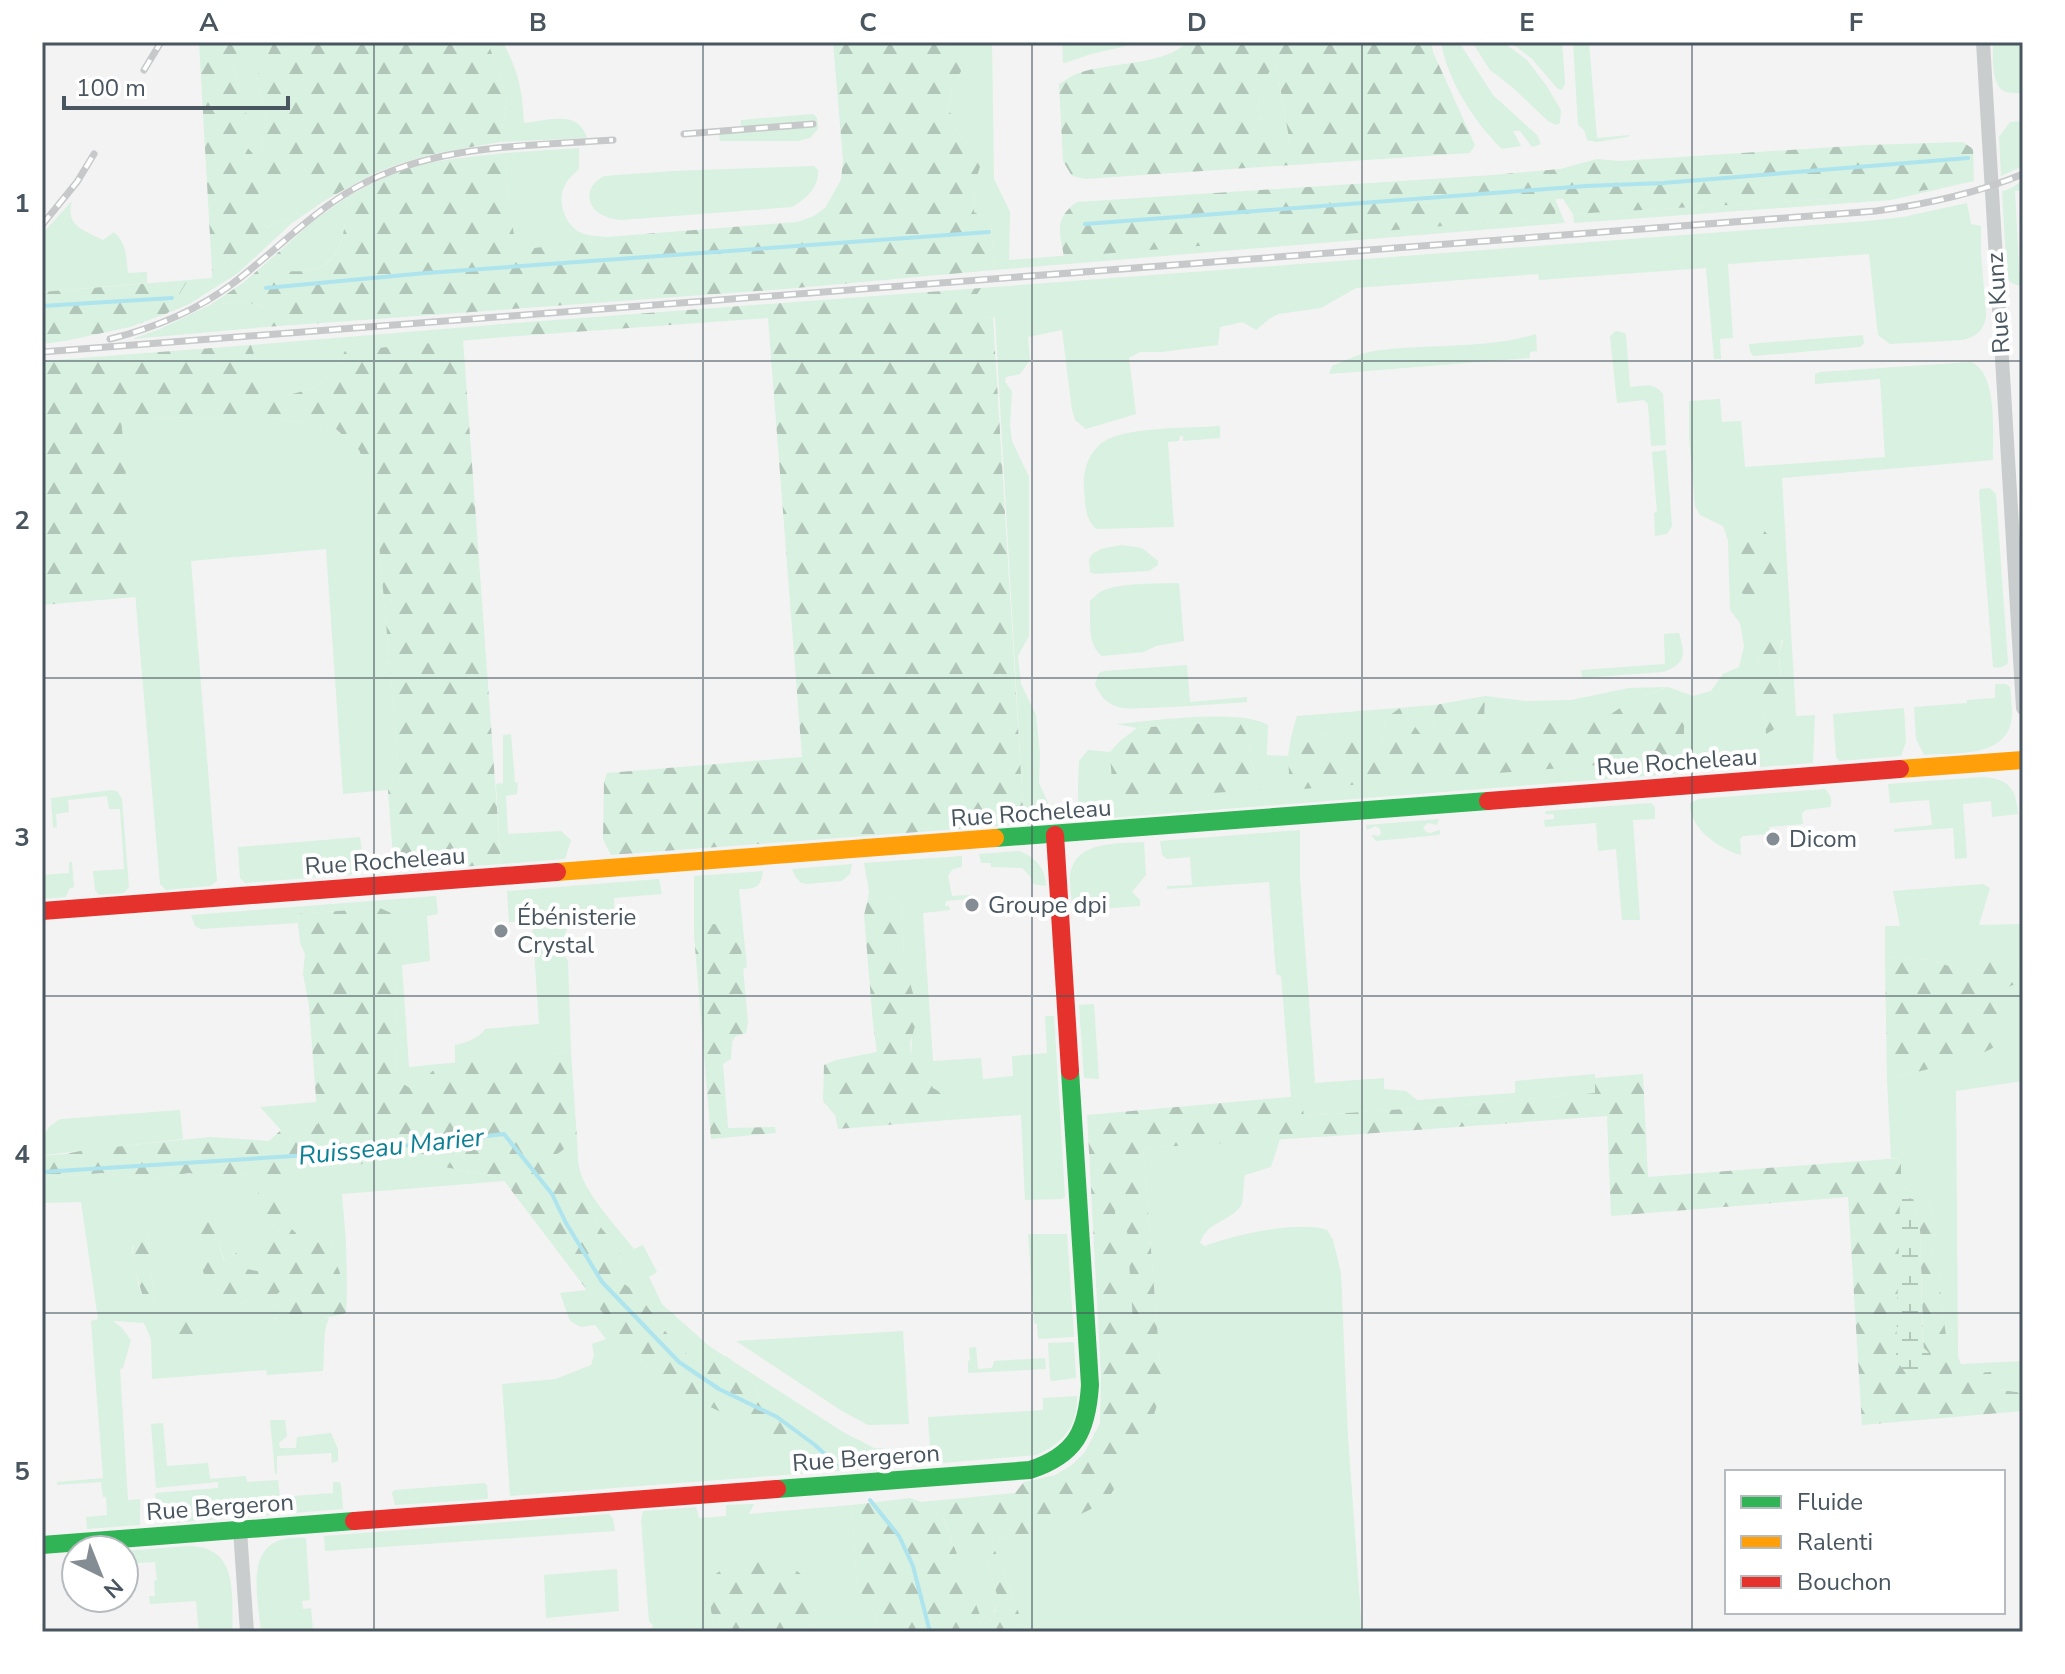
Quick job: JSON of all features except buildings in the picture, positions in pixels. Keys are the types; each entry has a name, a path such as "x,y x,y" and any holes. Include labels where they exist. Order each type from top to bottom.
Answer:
{"street":[{"name":"Rue Kunz","path":"1983,42 2023,708"},
{"name":"Rue Rocheleau","path":"42,911 2023,760"},
{"name":"Rue Bergeron","path":"42,1545 1030,1470 1061,1458 1084,1429 1090,1385 1055,835"},
{"path":"240,1530 247,1632"}],"green space":[{"path":"199,42 242,42 234,72 245,108 247,147 255,156 262,154 263,133 267,124 257,76 274,42 488,42 507,98 500,142 438,153 392,166 324,201 305,170 285,196 269,204 262,224 267,228 286,218 292,223 238,273 225,254 212,271"},
{"path":"242,42 274,42 257,76 267,124 263,133 262,154 255,156 247,147 245,108 234,72"},
{"path":"488,42 503,42 508,53 519,81 524,123 569,120 583,129 587,138 500,142 507,98"},
{"path":"833,42 935,42 957,52 962,69 952,90 949,108 956,130 971,148 980,167 975,182 974,212 991,222 994,270 785,289 266,327 262,305 242,302 210,305 243,283 281,250 285,256 278,266 280,271 308,271 323,266 337,251 341,241 347,197 398,172 449,159 505,153 514,234 526,249 607,237 797,222 814,216 825,208 841,180 843,160"},
{"path":"935,42 992,42 994,179 1010,212 1009,260 1555,217 1555,199 1565,223 994,270 991,222 974,212 975,182 980,167 971,148 956,130 949,108 952,90 962,69 957,52"},
{"path":"1062,42 1144,42 1063,63"},
{"path":"1186,42 1431,42 1475,145 1470,153 1085,179 1072,176 1063,161 1059,84 1082,72 1153,59 1178,49","holes":["1274,65 1290,144 1272,148 1265,124 1257,113 1262,83"]},
{"path":"1441,42 1459,42 1493,95 1537,135 1541,144 1532,147 1520,131 1513,131 1521,146 1502,149 1482,127 1456,86"},
{"path":"1472,42 1503,42 1527,60 1561,110 1560,123 1556,125 1548,121 1490,70"},
{"path":"1510,42 1562,42 1565,83 1562,90 1532,59"},
{"path":"1573,42 1589,42 1597,138 1630,135 1627,137 1597,142 1587,140 1584,130 1578,125"},
{"path":"1993,42 2023,42 2023,93 2007,92 1998,86 1993,68"},
{"path":"1273,65 1277,69 1290,145 1271,148 1265,124 1257,113 1262,83"},
{"path":"813,114 817,118 818,129 810,138 798,141 720,141 719,134 814,126 814,121 741,128 741,120"},
{"path":"2023,121 2023,166 2001,176 1999,137 2010,122"},
{"path":"1963,142 1973,149 1974,181 1899,195 1573,214 1563,199 1556,199 1555,217 1064,257 1060,233 1064,214 1077,202 1493,175 1560,169 1597,159 1619,161"},
{"path":"579,148 579,169 563,189 564,214 579,232 607,237 526,250 514,234 505,153"},
{"path":"814,166 818,176 814,187 792,207 621,220 609,218 594,209 589,198 593,186 604,176"},
{"path":"305,170 324,201 292,223 286,218 266,228 262,224 269,204 285,195"},
{"path":"1974,181 1891,200 1574,223 1573,214 1899,195"},
{"path":"2023,181 2023,190 2015,191 2020,286 2007,278 2002,191"},
{"path":"347,197 341,241 331,259 311,270 280,271 278,266 284,256 281,250 312,222"},
{"path":"72,201 71,216 74,222 103,240 114,232 124,246 128,273 147,272 147,283 42,292 42,234"},
{"path":"1967,203 1971,224 1981,226 1986,313 1980,331 1963,340 1890,344 1878,335 1869,254 1728,264 1733,338 1720,339 1721,359 1714,359 1706,268 1539,280 1538,274 1356,288 1321,308 1278,314 1256,330 1243,322 1220,327 1218,345 1140,352 1129,358 1136,414 1086,429 1075,420 1072,410 1062,330 1028,337 1030,360 1020,374 1006,377 1005,382 1012,391 1012,441 1029,477 1029,636 1018,656 1021,684 1036,715 1039,783 1049,805 1063,804 1064,821 1024,824 995,317 975,318 975,298 981,288 1868,221"},
{"path":"225,254 238,273 189,304 168,313 188,280 212,278 212,271"},
{"path":"188,280 168,313 130,327 42,344 42,292"},
{"path":"981,288 975,298 975,318 993,317 1024,824 611,855 603,839 604,782 607,773 802,757 768,318 505,337 503,324"},
{"path":"242,302 262,305 266,327 132,339 210,305"},
{"path":"503,324 505,337 346,351 334,371 315,388 287,395 263,374 251,345"},
{"path":"1616,331 1626,336 1630,387 1652,386 1663,394 1666,445 1651,446 1648,404 1644,400 1617,403 1610,336"},
{"path":"1536,334 1537,351 1530,352 1530,358 1329,374 1332,366 1369,352 1496,342"},
{"path":"1863,335 1864,343 1860,347 1753,356 1749,344"},
{"path":"463,340 501,864 394,872 388,790 400,782 374,488 359,450 336,429 273,418 121,417 136,597 42,605 42,361 251,345 263,374 288,395 315,388 334,371 345,351"},
{"path":"1971,362 1980,369 1990,391 1993,460 1782,478 1796,716 1815,715 1813,763 1083,820 1079,808 1079,761 1088,750 1110,752 1114,799 1255,772 1249,739 1205,723 1137,728 1116,724 1217,716 1255,720 1268,725 1267,755 1288,756 1291,790 1684,724 1667,687 1693,696 1711,691 1723,674 1739,667 1744,646 1740,623 1730,610 1728,540 1723,526 1700,515 1695,506 1689,401 1720,399 1722,422 1741,421 1745,467 1885,457 1880,379 1815,384 1815,374","holes":["1783,639 1779,655 1781,678 1766,733 1758,654"]},
{"path":"120,417 273,418 336,429 359,450 374,488 400,782 388,790 343,794 326,549 191,561 217,881 210,886 166,890 160,884"},
{"path":"1220,426 1220,438 1183,441 1183,436 1180,436 1179,441 1168,442 1174,527 1096,529 1092,525 1086,510 1084,480 1090,458 1099,445 1113,437 1137,431"},
{"path":"1666,450 1672,526 1667,534 1655,536 1654,513 1657,512 1652,452"},
{"path":"1990,488 1996,494 2008,663 1997,668 1993,667 1979,493 1980,489"},
{"path":"1749,514 1779,547 1776,590 1750,600 1742,593 1734,537"},
{"path":"1121,545 1142,548 1158,561 1158,565 1149,571 1090,572 1092,554"},
{"path":"1179,583 1184,641 1156,646 1144,652 1102,656 1097,651 1090,631 1090,601 1098,594 1128,585"},
{"path":"1771,621 1779,626 1780,666 1787,707 1773,730 1766,734 1759,648 1763,623"},
{"path":"1679,633 1682,657 1671,669 1582,678 1581,670 1665,664 1664,634"},
{"path":"1187,665 1190,702 1247,697 1247,702 1123,708 1105,700 1095,684 1099,673 1104,671"},
{"path":"1996,684 2010,687 2012,713 2009,728 2002,739 1992,746 1966,753 1924,755 1916,739 1914,707 1995,698"},
{"path":"1667,687 1630,701 1604,720 1580,710 1580,733 1564,740 1531,728 1522,737 1498,744 1484,724 1485,696 1527,701 1571,700 1629,688"},
{"path":"1668,687 1684,724 1684,758 1290,790 1288,756 1291,737 1301,730 1313,730 1319,735 1334,734 1370,751 1381,746 1386,718 1400,708 1406,723 1413,724 1428,744 1433,732 1435,705 1485,696 1484,724 1498,744 1522,737 1531,728 1549,721 1564,740 1580,733 1580,710 1593,705 1604,719 1630,701"},
{"path":"1435,705 1433,732 1428,745 1406,723 1386,718 1381,746 1369,752 1334,734 1319,735 1301,730 1291,737 1297,716"},
{"path":"1904,708 1906,742 1901,756 1839,761 1836,757 1833,714"},
{"path":"1240,723 1249,739 1250,757 1260,790 1113,799 1110,752 1120,741 1137,728"},
{"path":"511,734 515,782 518,783 517,794 506,796 508,834 561,831 571,840 565,859 501,864 496,784 503,783 503,735"},
{"path":"1983,777 2010,786 2018,814 1992,817 1991,801 1963,804 1967,858 1955,859 1953,828 1894,832 1894,829 1932,825 1929,800 1890,803 1888,784"},
{"path":"1825,789 1830,797 1830,807 1805,810 1802,814 1803,824 1769,827 1770,834 1743,836 1740,839 1741,855 1707,836 1694,821 1691,812 1690,803 1699,799"},
{"path":"112,790 118,792 122,799 129,887 124,893 99,895 95,890 93,871 124,869 120,809 109,809 107,796 68,800 69,812 56,814 57,827 53,828 51,798"},
{"path":"1651,803 1655,807 1655,819 1633,820 1640,920 1622,920 1616,849 1598,851 1596,823 1545,827 1544,820 1554,819 1554,816 1545,814 1546,811"},
{"path":"1439,819 1437,825 1428,823 1423,827 1430,833 1440,830 1438,835 1376,841 1371,835 1379,836 1380,829 1376,826 1367,830 1366,825"},
{"path":"1300,830 1300,878 1315,1083 1384,1078 1384,1089 1406,1091 1417,1100 1515,1093 1515,1081 1595,1074 1595,1093 1303,1116 1301,1096 1291,1097 1281,976 1276,974 1269,882 1167,889 1167,886 1192,885 1190,857 1167,859 1162,855 1160,841"},
{"path":"360,837 363,861 359,874 245,883 240,878 238,847"},
{"path":"1144,842 1146,875 1132,892 1140,900 1140,906 1072,911 1070,878 1079,857 1098,846"},
{"path":"1019,851 1038,864 1046,886 1033,884 1022,868 991,867 991,863 981,863 979,854"},
{"path":"962,856 962,867 953,869 948,875 952,896 969,895 970,899 946,901 945,906 949,906 950,910 923,913 933,1061 981,1058 983,1079 1013,1076 1012,1056 1047,1053 1045,1016 1054,1016 1065,1197 1062,1199 1025,1200 1021,1115 949,1120 944,1099 911,1058 902,900 895,896 868,899 864,863"},
{"path":"69,862 72,862 74,887 69,889 66,897 42,899 42,875 69,873"},
{"path":"852,864 850,874 842,881 807,884 801,883 792,869"},
{"path":"763,871 761,881 756,886 739,889 747,967 743,969 740,935 707,925 694,935 694,876"},
{"path":"659,879 662,894 614,898 614,912 595,912 594,917 575,921 567,930 563,949 568,961 571,1052 455,1063 455,1045 472,1040 485,1029 539,1024 532,921 509,922 507,891"},
{"path":"1983,884 1990,888 1979,925 2023,924 2023,967 2011,957 1978,953 1959,970 1933,960 1885,957 1885,926 1900,926 1893,891"},
{"path":"436,896 438,914 427,916 430,961 402,965 409,1067 439,1064 421,1083 410,1088 402,1083 396,1069 395,982 380,908 297,914 298,923 201,929 195,926 191,915"},
{"path":"895,896 902,900 904,961 914,997 916,1023 910,1043 911,1058 943,1097 949,1120 838,1129 835,1115 823,1101 824,1065 877,1052 864,915 868,899"},
{"path":"380,908 391,913 395,919 396,1069 402,1083 410,1088 421,1083 439,1064 571,1052 577,1139 547,1158 545,1164 577,1183 602,1229 619,1248 623,1283 638,1294 677,1347 702,1365 726,1356 750,1375 760,1400 797,1429 798,1442 793,1446 685,1395 660,1379 616,1333 502,1178 413,1161 400,1154 339,1170 317,1165 295,1165 288,1168 288,1204 284,1215 272,1218 260,1211 256,1174 207,1176 189,1173 145,1178 102,1173 42,1178 42,1156 210,1137 269,1141 281,1130 287,1131 292,1142 299,1142 306,1127 318,1124 309,1006 303,974 305,954 300,943 297,914"},
{"path":"734,921 740,935 748,1022 746,1033 736,1036 732,1042 731,1059 723,1064 728,1128 775,1127 776,1133 711,1139 694,935 707,925"},
{"path":"1993,947 2023,967 2023,984 2010,986 1994,1001 2002,1028 1999,1043 1980,1054 1887,1079 1885,957 1933,960 1959,970 1978,952"},
{"path":"2023,984 2023,1081 1956,1091 1958,1357 1961,1364 2023,1361 2023,1393 1994,1389 1990,1372 1952,1375 1939,1266 1931,1259 1935,1231 1929,1200 1901,1187 1901,1158 1891,1158 1887,1079 1980,1054 1999,1043 2001,1022 1994,1001 2006,988"},
{"path":"1094,1004 1099,1079 1084,1078 1079,1005"},
{"path":"1643,1074 1648,1177 1901,1158 1901,1187 1929,1200 1935,1231 1931,1259 1939,1266 1952,1374 1991,1372 1994,1389 2023,1393 2023,1411 1862,1425 1848,1197 1611,1216 1607,1116 1143,1148 1162,1388 1148,1435 1106,1502 1045,1531 991,1540 1026,1632 878,1632 875,1612 857,1587 852,1505 910,1498 921,1502 1015,1493 1024,1482 1055,1475 1072,1465 1085,1452 1100,1423 1101,1375 1087,1115 1301,1096 1304,1116 1461,1105 1595,1093 1595,1078","holes":["1122,1192 1125,1201 1134,1336 1123,1334 1114,1195","1913,1198 1920,1229 1924,1363 1921,1369 1900,1199","956,1514 975,1547 986,1557 999,1602 995,1611 984,1617 980,1615 943,1517"]},
{"path":"317,1102 318,1125 298,1142 292,1142 287,1131 281,1130 260,1107"},
{"path":"180,1110 183,1139 45,1155 46,1133 61,1119"},
{"path":"577,1139 578,1163 584,1181 634,1249 643,1245 657,1272 649,1277 662,1304 709,1346 843,1432 874,1448 898,1450 903,1459 902,1466 510,1496 502,1384 556,1379 591,1365 594,1355 592,1344 606,1339 595,1325 581,1327 570,1321 560,1293 587,1290 632,1353 660,1379 793,1446 796,1429 760,1400 750,1375 702,1365 677,1347 638,1294 623,1283 619,1248 602,1229 577,1183 544,1164 546,1158 559,1153"},
{"path":"1280,1139 1271,1167 1245,1175 1241,1206 1212,1226 1200,1243 1205,1246 1249,1233 1300,1227 1327,1230 1333,1240 1341,1273 1348,1436 1362,1632 1026,1632 991,1540 1045,1531 1162,1388 1143,1148"},
{"path":"400,1154 413,1161 505,1181 342,1194 347,1292 334,1257 332,1240 319,1240 299,1247 278,1229 257,1271 247,1269 233,1254 225,1262 214,1217 198,1258 202,1267 240,1304 259,1295 277,1294 288,1286 300,1290 300,1297 269,1307 274,1319 329,1318 323,1371 267,1375 266,1370 152,1379 151,1339 144,1323 113,1321 131,1340 123,1368 120,1369 128,1500 140,1499 140,1525 87,1529 86,1517 107,1515 101,1482 57,1485 57,1482 103,1478 91,1321 98,1319 81,1202 42,1203 42,1178 102,1173 145,1178 189,1173 207,1176 257,1174 260,1210 288,1204 288,1168 317,1165 339,1170","holes":["146,1220 155,1310 147,1307 138,1284 132,1248"]},
{"path":"1123,1192 1135,1336 1123,1335 1113,1194"},
{"path":"1913,1198 1920,1229 1923,1347 1931,1355 1930,1363 1924,1364 1917,1378 1906,1374 1896,1359 1900,1199"},
{"path":"214,1217 224,1261 244,1248 247,1269 257,1271 276,1233 285,1223 296,1233 299,1246 332,1240 334,1257 347,1292 346,1313 294,1321 266,1314 269,1307 300,1297 299,1290 288,1286 277,1294 259,1295 240,1304 213,1307 195,1253 201,1224"},
{"path":"146,1219 155,1311 147,1308 133,1249"},
{"path":"1028,1234 1067,1234 1074,1337 1038,1339 1037,1324 1034,1323"},
{"path":"195,1314 204,1318 209,1326 208,1335 180,1342 173,1333 177,1322"},
{"path":"903,1331 909,1424 868,1425 736,1341"},
{"path":"1074,1342 1076,1378 1052,1381 1048,1343"},
{"path":"976,1347 978,1369 992,1368 994,1361 1045,1358 1046,1369 968,1373 969,1348"},
{"path":"1077,1396 1075,1416 1067,1433 1036,1455 931,1464 928,1417 1043,1410 1043,1398"},
{"path":"270,1420 285,1420 287,1436 279,1443 280,1448 296,1448 297,1437 331,1433 338,1449 338,1461 332,1463 331,1453 277,1456 275,1474"},
{"path":"163,1423 167,1466 208,1463 210,1479 246,1476 247,1482 278,1480 280,1497 333,1493 333,1482 339,1482 343,1509 158,1524 155,1493 218,1488 218,1482 156,1488 151,1424"},
{"path":"487,1485 487,1499 395,1505 392,1493 394,1490"},
{"path":"754,1504 749,1514 852,1505 857,1587 875,1612 878,1632 812,1632 816,1608 709,1595 714,1632 650,1632 653,1626 649,1621 641,1521 643,1511 696,1507 699,1518 726,1516 726,1505"},
{"path":"609,1514 615,1531 325,1551 324,1536"},
{"path":"956,1514 975,1547 986,1557 999,1602 987,1616 980,1616 943,1516"},
{"path":"306,1538 310,1600 302,1601 303,1609 311,1608 313,1630 261,1632 257,1580 262,1556 269,1546 280,1540"},
{"path":"189,1546 205,1548 217,1555 225,1564 232,1589 233,1632 199,1632 196,1601 150,1604 149,1596 155,1596 154,1581 157,1580 155,1562 140,1563 140,1550"},
{"path":"759,1553 780,1558 806,1578 816,1608 812,1632 714,1632 709,1595 712,1577 725,1567"},
{"path":"617,1569 619,1611 546,1618 544,1575"}],"waterway":[{"path":"1085,224 1968,158"},
{"path":"266,288 426,273 989,232"},
{"path":"42,306 172,298"},
{"name":"Ruisseau Marier","path":"42,1172 341,1153 504,1134 552,1194 602,1282 679,1362 719,1389 777,1417 836,1465"},
{"name":"Ruisseau Marier","path":"870,1500 899,1536 913,1566 930,1632"}],"railway":[{"path":"144,70 161,42"},
{"path":"684,134 813,124"},
{"path":"110,339 158,324 218,294 340,197 387,173 418,162 482,150 613,140"},
{"path":"42,225 77,182 94,154"},
{"path":"42,352 1876,211 1951,197 2023,174"}],"traffic: fast":[{"path":"995,838 1488,801"},
{"path":"777,1489 1030,1470 1058,1457 1076,1439 1086,1416 1090,1385 1070,1071"},
{"path":"42,1545 354,1521"}],"traffic: slow":[{"path":"1900,769 2023,760"},
{"path":"557,872 995,838"}],"traffic: jam":[{"path":"1488,801 1900,769"},
{"path":"1055,835 1070,1071"},
{"path":"42,911 557,872"},
{"path":"354,1521 777,1489"}],"place":[{"name":"Dicom","path":"1773,839"},
{"name":"Groupe dpi","path":"972,905"},
{"name":"Ébénisterie Crystal","path":"501,931"}]}
